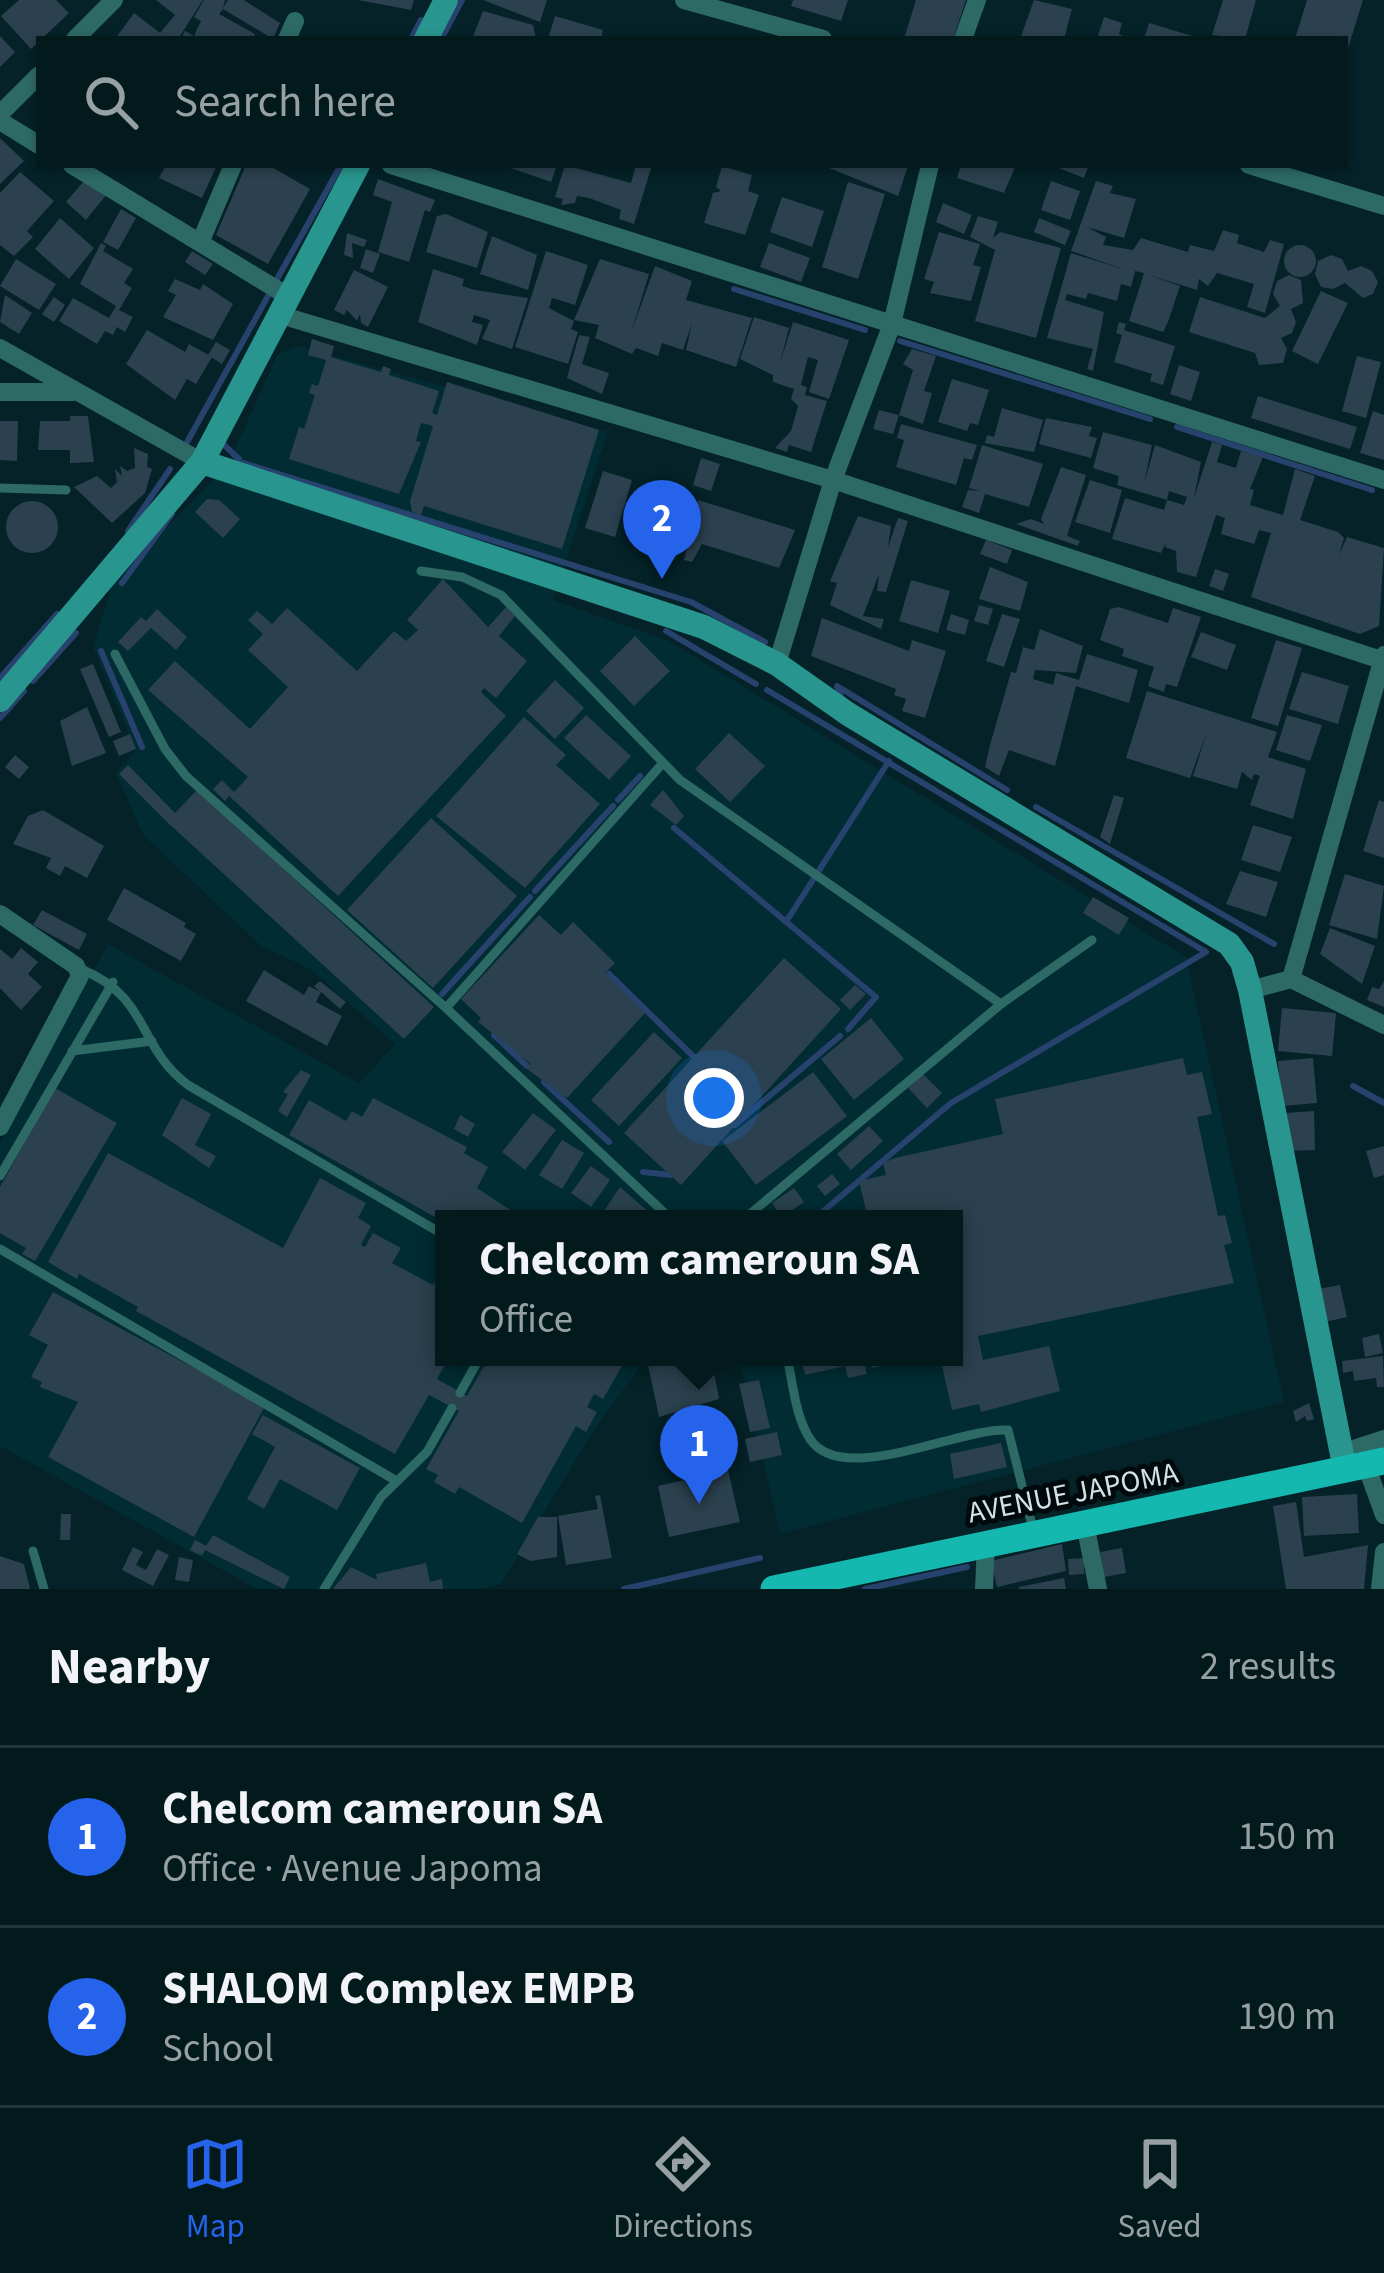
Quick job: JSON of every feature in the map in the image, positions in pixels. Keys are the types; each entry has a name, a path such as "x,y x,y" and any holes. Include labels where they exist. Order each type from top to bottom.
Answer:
{"main road":[{"name":"AVENUE JAPOMA","path":"774,1589 1359,1462"}],"street":[{"path":"428,36 446,0"},
{"path":"684,0 812,36"},
{"path":"965,36 976,0"},
{"path":"78,36 112,1"},
{"path":"36,78 0,117 36,143"},
{"path":"77,168 200,243 281,305 1383,658 1291,980"},
{"path":"200,243 232,168"},
{"path":"0,700 202,462 356,168"},
{"path":"400,168 1384,480"},
{"path":"777,664 833,480 892,324 929,168"},
{"path":"1259,168 1384,206"},
{"path":"0,348 202,462 680,617 777,664 848,714 1213,930 1242,962 1359,1462 1384,1515"},
{"path":"0,392 80,392"},
{"path":"0,914 76,967 79,985 0,1127"},
{"path":"1250,990 1291,980 1384,1025"},
{"path":"1359,1462 1384,1439"},
{"path":"1085,1525 1098,1589"},
{"path":"984,1589 986,1544"},
{"path":"1380,1589 1384,1552"}],"lane":[{"path":"0,488 66,490"},
{"path":"421,571 463,577 501,596 662,764 1001,1004"},
{"path":"115,653 165,749 186,776 446,1008 661,1210"},
{"path":"446,1008 662,764"},
{"path":"756,1210 1001,1004 1092,940"},
{"path":"76,967 112,982 166,1065 188,1085 435,1229"},
{"path":"0,1176 112,982"},
{"path":"72,1051 152,1041"},
{"path":"0,1249 395,1480"},
{"path":"460,1393 475,1366"},
{"path":"789,1366 802,1426 814,1445 828,1455 858,1459 1008,1430 1034,1534"},
{"path":"324,1589 395,1480 427,1452 452,1408"},
{"path":"34,1551 44,1589"}],"shaded area":[{"path":"298,346 608,432 553,600 669,641 1186,957 1284,1402 780,1534 741,1366 963,1366 963,1210 435,1210 435,1366 640,1366 594,1430 501,1584 479,1589 257,1589 0,1446 0,1142 108,944 359,1083 395,1044 310,969 261,946 143,835 116,773 136,750 93,647 113,582 228,465 277,355"}],"building":[{"path":"19,0 56,0 69,13 45,36 36,36 31,49 1,16"},
{"path":"156,0 203,0 180,36 117,36 134,13 160,33 175,15"},
{"path":"204,0 225,0 223,8 228,0 244,0 280,23 274,36 268,36 223,9 219,14 254,36 194,36 201,21 194,17"},
{"path":"358,0 414,0 411,10"},
{"path":"483,0 547,0 540,22"},
{"path":"793,0 848,0 841,21 791,6"},
{"path":"916,0 966,0 954,36 905,36"},
{"path":"1034,0 1072,9 1065,36 1021,36"},
{"path":"1223,0 1256,0 1246,36 1212,35"},
{"path":"1307,0 1363,0 1348,49 1348,36 1296,36"},
{"path":"483,11 533,25 535,36 473,36"},
{"path":"555,16 603,30 602,36 549,36"},
{"path":"1104,17 1122,23 1119,34 1124,36 1098,36"},
{"path":"1149,23 1192,36 1145,36"},
{"path":"0,36 15,52 0,67"},
{"path":"0,138 24,161 0,184"},
{"path":"164,168 216,168 202,198 159,178"},
{"path":"245,168 273,168 310,189 268,264 216,235"},
{"path":"511,168 556,168 551,182"},
{"path":"564,168 631,183 635,168 651,168 634,224 619,219 621,210 589,198 577,196 575,203 561,205 563,199 555,197"},
{"path":"721,168 752,175 748,191 759,195 745,235 704,223 713,193 721,191 716,187"},
{"path":"829,168 907,168 898,196"},
{"path":"960,168 1015,168 1004,193 957,178"},
{"path":"1059,168 1088,168 1084,178"},
{"path":"20,172 54,201 27,231 33,237 14,256 0,245 0,193"},
{"path":"378,179 435,200 430,212 425,210 409,262 378,252 392,202 373,195"},
{"path":"84,181 107,194 86,220 66,202"},
{"path":"1051,181 1080,191 1070,220 1041,210"},
{"path":"1096,181 1113,186 1110,193 1136,199 1124,238 1087,227 1106,237 1103,245 1133,250 1141,238 1188,252 1190,245 1214,251 1223,230 1239,235 1237,243 1264,252 1270,240 1284,244 1265,313 1247,307 1254,284 1217,273 1208,286 1199,279 1197,290 1149,275 1180,286 1163,332 1129,321 1144,273 1135,271 1131,287 1121,284 1117,301 1088,293 1086,299 1067,294 1065,300 1104,312 1093,371 1087,369 1093,349 1047,338 1071,253 1126,270 1071,251"},
{"path":"848,182 885,194 858,279 822,267"},
{"path":"782,197 824,211 812,247 770,232"},
{"path":"943,203 972,215 964,234 936,222"},
{"path":"121,209 136,218 118,250 103,242"},
{"path":"446,214 488,232 477,268 426,252 437,216"},
{"path":"978,216 998,222 993,238 1000,232 1061,248 1036,338 975,321 995,250 970,237"},
{"path":"60,218 94,248 69,279 35,249"},
{"path":"1039,218 1071,231 1065,245 1034,232"},
{"path":"939,232 980,244 973,265 981,267 971,301 930,293 934,282 924,279"},
{"path":"347,233 367,240 364,247 352,243 353,258 344,255"},
{"path":"492,236 537,255 528,290 480,274"},
{"path":"101,243 106,246 103,251 133,269 124,283 132,288 119,310 133,317 125,332 117,327 113,335 105,331 97,344 59,321 73,298 109,318 116,306 80,284"},
{"path":"769,243 810,258 801,282 760,267"},
{"path":"1300,245 1311,250 1316,261 1311,272 1300,277 1289,272 1284,261 1289,250"},
{"path":"366,249 380,254 373,273 360,268"},
{"path":"192,251 213,264 205,275 185,262"},
{"path":"546,251 588,265 575,305 552,298 549,308 574,321 571,329 578,332 568,364 515,347"},
{"path":"1331,255 1342,259 1348,271 1361,266 1372,271 1378,282 1373,294 1363,298 1345,283 1333,289 1321,287 1315,274 1318,261"},
{"path":"16,259 56,284 39,310 0,286"},
{"path":"600,259 649,274 631,333 655,266 692,281 686,300 752,318 736,367 686,350 692,323 683,350 662,343 658,356 636,348 632,354 595,338 599,325 574,320"},
{"path":"433,269 464,279 462,286 475,290 528,298 512,349 482,339 490,320 474,315 472,322 483,325 477,345 418,322"},
{"path":"354,270 388,287 368,327 361,323 360,314 357,321 347,310 344,315 334,310"},
{"path":"1289,275 1301,280 1303,303 1291,309 1296,322 1292,333 1281,338 1287,349 1283,363 1259,365 1255,353 1189,332 1200,297 1265,318 1280,306 1273,294 1277,281"},
{"path":"175,279 200,290 203,284 233,304 213,340 163,317 176,295 168,291"},
{"path":"1321,291 1348,303 1318,364 1292,351"},
{"path":"5,295 32,313 19,334 0,322"},
{"path":"54,297 65,305 54,322 42,314"},
{"path":"754,317 789,328 780,363 793,322 849,340 829,399 809,392 818,360 808,357 801,385 807,387 805,395 827,401 811,452 789,445 787,452 775,448 791,431 798,406 791,399 794,389 773,382 773,375 740,359"},
{"path":"1119,322 1126,324 1124,330 1175,346 1163,385 1150,381 1152,374 1114,362 1122,335 1116,333"},
{"path":"147,330 185,352 189,344 212,357 196,384 187,379 175,400 126,364"},
{"path":"579,335 590,337 582,364 609,373 602,394 567,378"},
{"path":"312,339 334,346 331,357 381,372 383,366 391,369 389,375 439,391 432,413 437,415 447,382 599,430 562,549 424,506 421,515 412,512 410,501 433,426 421,423 416,441 421,442 399,494 289,459 315,395 309,393 312,384 318,386 326,360 308,355"},
{"path":"216,342 230,350 222,364 208,355"},
{"path":"912,349 936,356 924,391 932,393 923,424 899,415 913,370 903,364"},
{"path":"1357,356 1381,362 1366,418 1342,411"},
{"path":"1179,365 1200,372 1191,401 1170,394"},
{"path":"952,379 989,390 978,425 970,423 967,431 938,422"},
{"path":"1258,396 1357,427 1350,449 1251,418"},
{"path":"1002,408 1043,420 1034,452 985,443 987,435 994,437"},
{"path":"879,410 899,415 893,434 873,429"},
{"path":"1373,411 1384,415 1384,460 1360,453"},
{"path":"70,416 88,416 94,462 70,463 70,450 38,450 40,421 70,421"},
{"path":"1046,418 1092,427 1089,436 1097,438 1091,458 1039,444"},
{"path":"0,421 18,421 17,461 0,460"},
{"path":"901,424 977,445 972,460 964,458 956,485 896,467 904,440 897,438"},
{"path":"1103,432 1152,445 1144,484 1155,445 1201,462 1194,498 1212,442 1222,445 1217,462 1236,468 1241,451 1263,457 1250,489 1254,490 1250,505 1283,515 1295,469 1315,476 1300,520 1338,532 1344,538 1339,555 1347,537 1384,548 1379,626 1360,634 1251,597 1271,533 1259,530 1254,544 1221,534 1225,518 1216,515 1196,577 1177,572 1176,551 1165,547 1166,542 1161,553 1112,539 1125,498 1164,510 1167,500 1117,485 1119,476 1093,468","holes":["1169,491 1187,497 1184,505 1167,500"]},
{"path":"982,445 1043,464 1029,507 985,494 979,513 962,507 968,490 980,491 969,488"},
{"path":"134,448 148,454 147,467 152,469 145,493 112,523 74,487 97,476 111,488 117,482 115,469 122,476 120,466 127,471 135,468"},
{"path":"701,458 720,464 711,491 693,485"},
{"path":"1061,467 1086,475 1067,536 1080,541 1078,546 1016,524 1031,519 1044,524 1041,519"},
{"path":"603,471 632,480 615,537 585,528"},
{"path":"1090,480 1122,490 1110,533 1075,522"},
{"path":"207,499 219,500 240,519 223,538 195,512"},
{"path":"698,500 795,530 779,568 702,544 692,562 684,560"},
{"path":"32,501 50,509 58,527 50,545 32,553 14,545 6,527 14,509"},
{"path":"858,516 891,526 888,547 898,518 908,521 886,592 877,591 879,574 863,616 884,619 881,629 830,605 837,583 830,581"},
{"path":"986,540 1012,550 1007,564 980,554"},
{"path":"990,567 1028,582 1020,611 979,599"},
{"path":"1215,569 1229,574 1223,591 1209,586"},
{"path":"443,579 488,627 506,607 515,616 499,636 527,661 496,698 484,688 481,692 506,716 338,896 229,796 225,801 213,789 222,780 234,792 248,777 148,690 175,661 250,729 288,687 248,650 263,634 248,620 257,611 272,624 287,608 357,671 394,631 406,641 418,630 407,620"},
{"path":"911,580 950,591 938,633 899,621"},
{"path":"979,605 993,609 988,625 974,621"},
{"path":"1119,607 1168,623 1173,608 1201,617 1177,687 1166,684 1164,692 1148,686 1154,667 1122,656 1124,649 1100,640 1110,609"},
{"path":"157,609 187,637 176,650 151,628 128,651 118,642 141,617 146,621"},
{"path":"951,614 969,620 965,635 946,630"},
{"path":"1002,614 1020,619 1004,667 986,661"},
{"path":"822,618 909,651 912,640 946,651 925,718 902,711 906,699 894,695 896,689 811,656"},
{"path":"1040,629 1083,646 1076,673 1035,670 1033,679 1053,685 1056,673 1079,680 1087,654 1138,670 1129,703 1076,686 1055,766 1009,750 999,776 985,767 990,745 1011,672 1016,673 1023,647 1034,650"},
{"path":"1201,632 1236,645 1227,670 1191,657"},
{"path":"635,636 670,671 634,706 600,671"},
{"path":"1276,640 1302,648 1278,726 1251,718"},
{"path":"93,664 121,732 109,737 80,669"},
{"path":"1302,672 1349,686 1338,724 1289,709"},
{"path":"555,680 584,708 555,739 526,711"},
{"path":"1147,691 1277,732 1268,757 1306,769 1293,819 1250,805 1260,776 1254,774 1252,780 1242,772 1237,789 1193,776 1207,732 1190,778 1126,758"},
{"path":"87,707 106,753 72,766 60,721"},
{"path":"586,715 631,756 609,780 564,738"},
{"path":"1287,715 1322,725 1310,761 1276,750"},
{"path":"524,717 566,755 556,765 600,804 525,888 436,816"},
{"path":"729,733 765,766 730,802 695,769"},
{"path":"130,734 136,749 119,756 113,741"},
{"path":"15,755 29,767 19,779 5,767"},
{"path":"128,765 175,813 197,790 434,1007 404,1039 167,822 119,774"},
{"path":"663,790 684,816 676,825 650,805"},
{"path":"1114,795 1124,798 1110,844 1100,837"},
{"path":"1379,800 1384,802 1384,858 1363,851"},
{"path":"43,810 104,846 87,878 65,866 60,876 46,868 51,858 13,844 28,816"},
{"path":"431,818 517,896 433,988 347,910"},
{"path":"1253,825 1292,837 1280,872 1241,860"},
{"path":"1240,871 1278,882 1266,917 1226,904"},
{"path":"1345,874 1384,886 1377,939 1329,925"},
{"path":"124,888 186,923 184,927 196,934 181,961 107,920"},
{"path":"1093,897 1129,918 1119,935 1083,913"},
{"path":"42,910 87,934 79,950 33,925"},
{"path":"539,915 561,935 573,922 615,963 605,973 645,1013 567,1098 527,1069 531,1064 478,1022 481,1018 461,999"},
{"path":"1330,928 1375,946 1362,984 1320,954"},
{"path":"21,948 38,962 28,974 42,987 21,1010 0,988 0,949 12,959"},
{"path":"784,958 841,1009 681,1185 624,1133"},
{"path":"264,970 304,995 309,986 320,992 314,986 320,981 346,1002 340,1009 321,992 316,1002 342,1016 327,1046 246,1001"},
{"path":"1384,981 1384,1007 1367,1000 1372,987 1379,989"},
{"path":"855,985 866,994 850,1010 840,1000"},
{"path":"1282,1008 1336,1013 1332,1056 1278,1051"},
{"path":"871,1018 904,1059 854,1100 821,1059"},
{"path":"654,1032 682,1058 619,1126 591,1100"},
{"path":"1183,1058 1187,1075 1202,1072 1212,1114 1197,1117 1218,1216 1225,1215 1232,1243 1224,1245 1234,1283 978,1336 983,1360 1049,1346 1060,1391 981,1412 979,1404 952,1410 942,1366 963,1366 963,1210 866,1210 859,1181 886,1175 883,1163 895,1158 1003,1134 995,1099"},
{"path":"1313,1058 1317,1103 1282,1106 1278,1061"},
{"path":"301,1070 311,1075 287,1117 278,1111 288,1094 283,1092"},
{"path":"813,1072 847,1116 756,1185 722,1141"},
{"path":"923,1074 942,1093 927,1108 908,1088"},
{"path":"55,1088 117,1123 35,1261 22,1254 26,1248 0,1233 0,1187"},
{"path":"182,1098 211,1114 195,1145 216,1156 209,1168 162,1135"},
{"path":"373,1098 467,1147 464,1153 488,1167 477,1188 510,1210 435,1210 435,1217 289,1135 309,1100 346,1121 352,1111 362,1117"},
{"path":"1314,1111 1315,1150 1287,1151 1286,1113"},
{"path":"533,1113 556,1130 525,1170 502,1152"},
{"path":"460,1115 475,1124 468,1137 454,1129"},
{"path":"869,1126 883,1141 851,1170 837,1154"},
{"path":"562,1140 584,1153 562,1189 539,1175"},
{"path":"1384,1146 1384,1175 1374,1178 1366,1151"},
{"path":"108,1153 283,1248 320,1178 366,1203 358,1218 371,1226 361,1245 365,1247 373,1233 401,1248 392,1263 433,1285 435,1282 435,1366 444,1366 437,1379 467,1396 484,1366 622,1366 603,1399 594,1394 587,1407 597,1412 586,1432 576,1426 522,1523 459,1487 455,1494 434,1482 438,1475 426,1469 459,1411 429,1395 395,1454 136,1311 138,1307 79,1274 77,1279 48,1262"},
{"path":"591,1166 610,1180 591,1207 571,1193"},
{"path":"832,1174 840,1184 825,1196 817,1186"},
{"path":"620,1187 647,1210 605,1210"},
{"path":"794,1188 804,1202 792,1210 777,1210 772,1203"},
{"path":"1340,1285 1347,1317 1325,1322 1318,1289"},
{"path":"53,1292 265,1406 194,1537 48,1457 78,1402 40,1387 42,1382 31,1377 48,1345 29,1335"},
{"path":"1379,1334 1383,1353 1365,1357 1362,1338"},
{"path":"1383,1356 1384,1387 1377,1387 1376,1378 1354,1381 1353,1371 1343,1373 1342,1361"},
{"path":"648,1366 713,1366 719,1399 659,1417"},
{"path":"803,1366 845,1366 805,1375"},
{"path":"845,1366 865,1366 867,1374 848,1378"},
{"path":"759,1380 770,1428 750,1432 739,1384"},
{"path":"1309,1403 1314,1419 1307,1421 1305,1416 1296,1422 1293,1411"},
{"path":"263,1415 360,1468 337,1510 280,1479 264,1509 247,1499 275,1447 252,1434"},
{"path":"777,1432 782,1455 750,1462 745,1439"},
{"path":"1001,1443 1007,1467 954,1479 950,1454"},
{"path":"728,1470 740,1522 669,1537 658,1486"},
{"path":"1357,1494 1359,1533 1304,1536 1302,1497"},
{"path":"600,1495 612,1558 566,1565 558,1516 598,1509 595,1496"},
{"path":"1296,1502 1304,1557 1368,1545 1364,1589 1286,1589 1273,1506"},
{"path":"61,1514 71,1514 70,1540 60,1540"},
{"path":"538,1517 557,1517 557,1557 530,1561 517,1554"},
{"path":"213,1535 290,1577 284,1589 205,1550 202,1556 190,1550 195,1540 206,1546"},
{"path":"1062,1544 1066,1571 997,1587 991,1561"},
{"path":"133,1547 143,1552 136,1565 146,1570 157,1549 169,1555 153,1586 122,1570"},
{"path":"1122,1548 1126,1573 1104,1577 1100,1552"},
{"path":"0,1556 24,1564 30,1589 0,1589"},
{"path":"179,1557 193,1560 189,1582 175,1580"},
{"path":"1084,1558 1084,1574 1069,1575 1068,1559"},
{"path":"426,1563 430,1582 442,1579 443,1589 333,1589 351,1567 377,1580 376,1574"},
{"path":"1064,1578 1066,1589 1019,1589 1019,1587"}],"waterway":[{"path":"443,36 462,0"},
{"path":"413,36 421,20"},
{"path":"277,279 339,168"},
{"path":"734,289 865,330"},
{"path":"186,444 268,296"},
{"path":"900,341 1150,419"},
{"path":"1177,427 1372,490"},
{"path":"223,444 239,459"},
{"path":"240,462 691,602 765,642"},
{"path":"128,531 170,469"},
{"path":"122,583 172,514"},
{"path":"0,678 57,614"},
{"path":"666,631 756,684"},
{"path":"33,681 76,633"},
{"path":"101,651 142,747"},
{"path":"842,700 837,686 1007,790"},
{"path":"767,690 1206,952 951,1103 825,1210"},
{"path":"0,718 24,691"},
{"path":"786,922 889,761"},
{"path":"618,800 640,776"},
{"path":"535,891 613,806"},
{"path":"1036,807 1274,944"},
{"path":"674,828 876,997 848,1029"},
{"path":"442,994 530,897"},
{"path":"609,974 696,1059"},
{"path":"494,1035 527,1066"},
{"path":"735,1125 840,1036"},
{"path":"544,1082 609,1142"},
{"path":"1353,1086 1384,1103"},
{"path":"643,1172 671,1175"},
{"path":"624,1589 760,1558"},
{"path":"865,1589 967,1567"}],"place":[{"name":"SHALOM Complex EMPB","path":"662,579"},
{"name":"Chelcom cameroun SA","path":"699,1504"}]}
